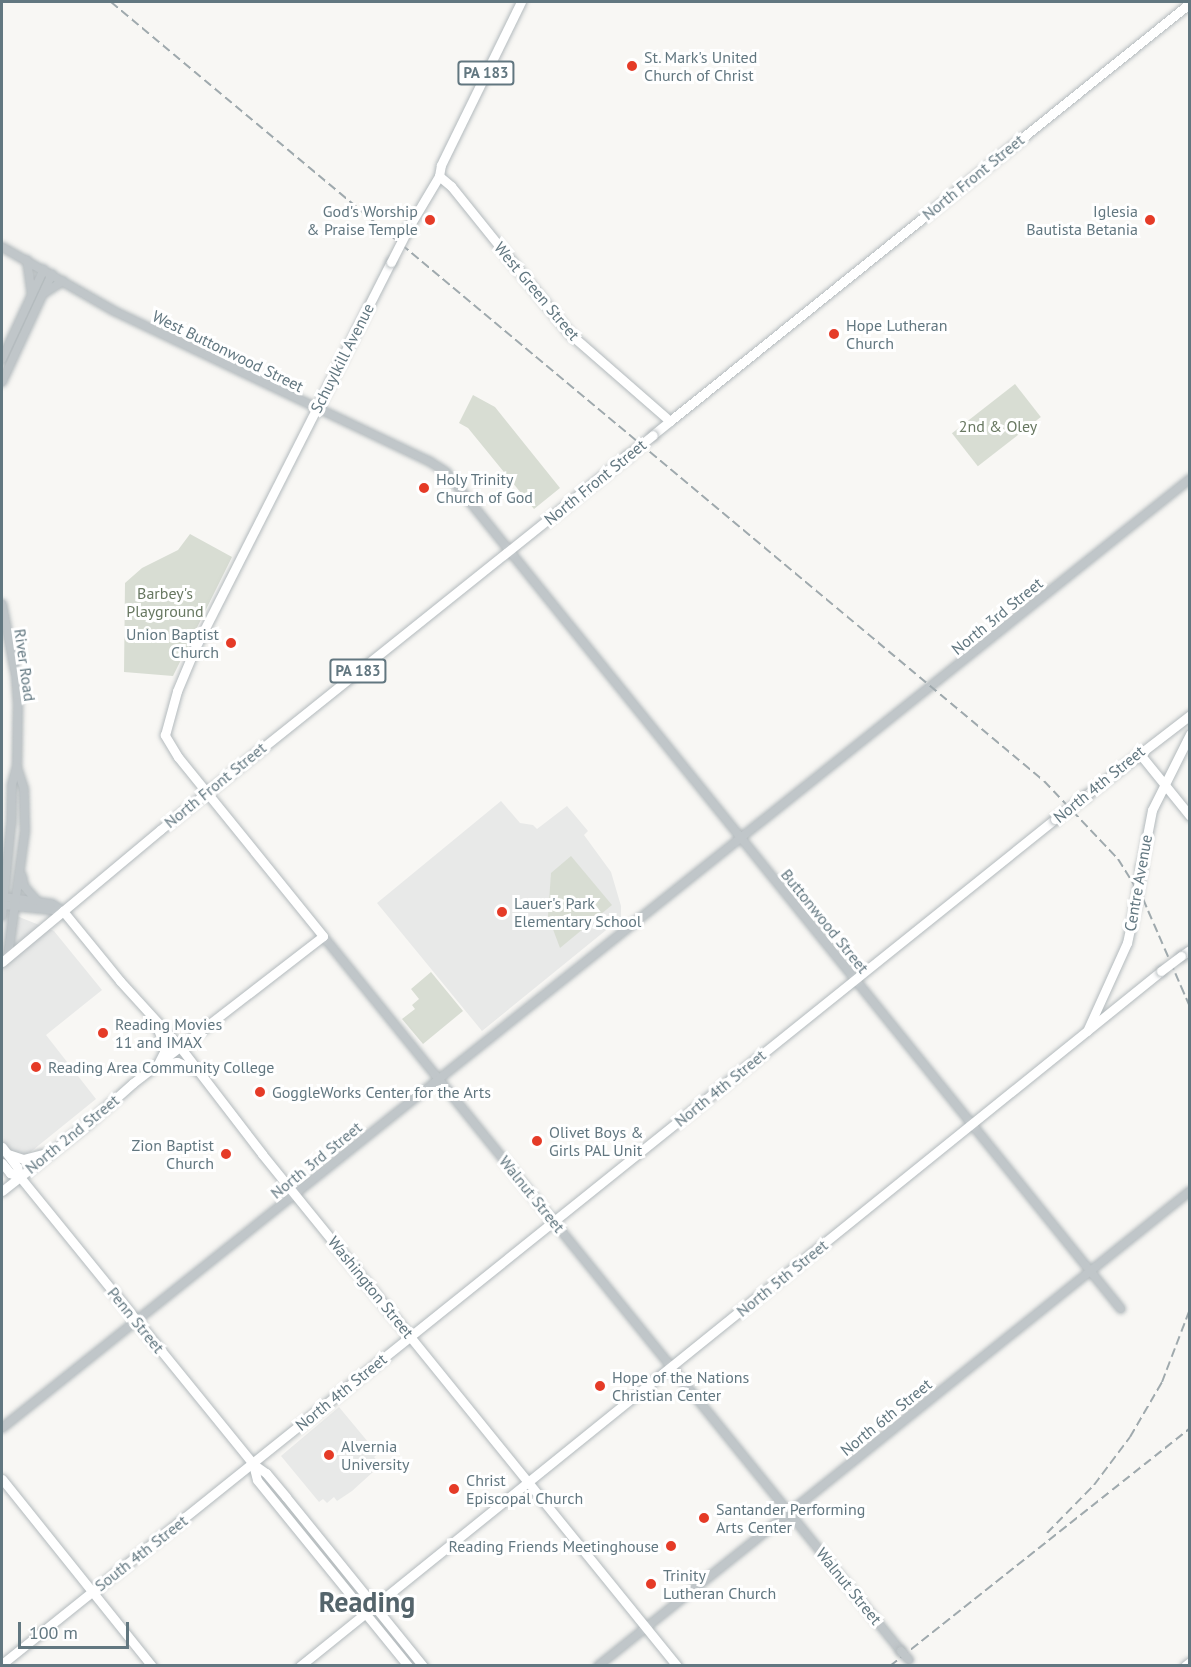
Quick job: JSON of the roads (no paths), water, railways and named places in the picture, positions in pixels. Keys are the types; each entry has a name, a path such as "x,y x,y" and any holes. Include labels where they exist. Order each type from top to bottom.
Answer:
{"main road":[{"name":"Schuylkill Avenue","path":"169,718 180,683 195,648 407,230 439,176 441,165 521,2"},
{"name":"North Front Street","path":"5,959 206,792 1190,3"},
{"name":"West Green Street","path":"439,176 451,186 570,333 670,421"},
{"name":"North 4th Street","path":"253,1464 1055,819 1190,715"},
{"name":"Walnut Street","path":"169,718 166,740 323,936"},
{"name":"Centre Avenue","path":"1086,1033 1127,943 1152,810 1190,734"},
{"path":"1138,753 1190,816"},
{"name":"Washington Street","path":"63,911 147,1012 180,1047 295,1194 677,1665"},
{"name":"North 2nd Street","path":"2,1191 156,1066 323,936"},
{"name":"North 5th Street","path":"300,1665 1190,950"},
{"path":"147,1012 160,1031 164,1045 164,1052 156,1066"},
{"path":"156,1066 169,1061 186,1064 206,1080"},
{"path":"4,1150 23,1159 51,1152"},
{"path":"4,1150 17,1167 20,1177"},
{"path":"2,1162 10,1173 20,1177"},
{"name":"Penn Street","path":"20,1177 253,1464 266,1473 423,1665"},
{"name":"Penn Street","path":"253,1464 257,1480 408,1665"},
{"name":"South 4th Street","path":"2,1664 253,1464"},
{"path":"2,1479 152,1665"},
{"path":"1185,1665 1190,1662"}],"street":[{"name":"West Buttonwood Street","path":"5,248 114,311 438,466 509,550"},
{"path":"27,260 32,294"},
{"path":"2,359 44,270"},
{"path":"2,382 52,274"},
{"path":"42,295 63,281"},
{"name":"North 3rd Street","path":"2,1428 1190,479"},
{"name":"Buttonwood Street","path":"509,550 1121,1309"},
{"name":"River Road","path":"2,604 18,693 17,766 12,785 11,824 2,916"},
{"name":"River Road","path":"5,959 16,903 25,831 24,789 17,766"},
{"path":"21,870 24,886 38,902"},
{"path":"3,901 63,911"},
{"path":"16,903 52,904 63,911"},
{"name":"Walnut Street","path":"323,936 911,1663"},
{"name":"North 6th Street","path":"598,1665 1190,1191"}],"railway":[{"path":"111,2 1044,781 1118,859 1143,899 1190,1007"},
{"path":"1047,1533 1094,1485 1130,1437 1162,1382 1190,1309"},
{"path":"890,1666 1190,1428"}],"place":[{"name":"St. Mark's United Church of Christ","path":"632,66"},
{"name":"God's Worship & Praise Temple","path":"430,220"},
{"name":"Iglesia Bautista Betania","path":"1150,220"},
{"name":"Hope Lutheran Church","path":"834,334"},
{"name":"Holy Trinity Church of God","path":"424,488"},
{"name":"Union Baptist Church","path":"231,643"},
{"name":"Lauer's Park Elementary School","path":"502,912"},
{"name":"Reading Movies 11 and IMAX","path":"103,1033"},
{"name":"Reading Area Community College","path":"36,1067"},
{"name":"GoggleWorks Center for the Arts","path":"260,1092"},
{"name":"Olivet Boys & Girls PAL Unit","path":"537,1141"},
{"name":"Zion Baptist Church","path":"226,1154"},
{"name":"Hope of the Nations Christian Center","path":"600,1386"},
{"name":"Alvernia University","path":"329,1455"},
{"name":"Christ Episcopal Church","path":"454,1489"},
{"name":"Santander Performing Arts Center","path":"704,1518"},
{"name":"Reading Friends Meetinghouse","path":"671,1546"},
{"name":"Trinity Lutheran Church","path":"651,1584"}],"district":[{"name":"Reading","path":"367,1602"}],"park label":[{"name":"2nd & Oley","path":"998,426"},
{"name":"Barbey's Playground","path":"165,602"}]}
